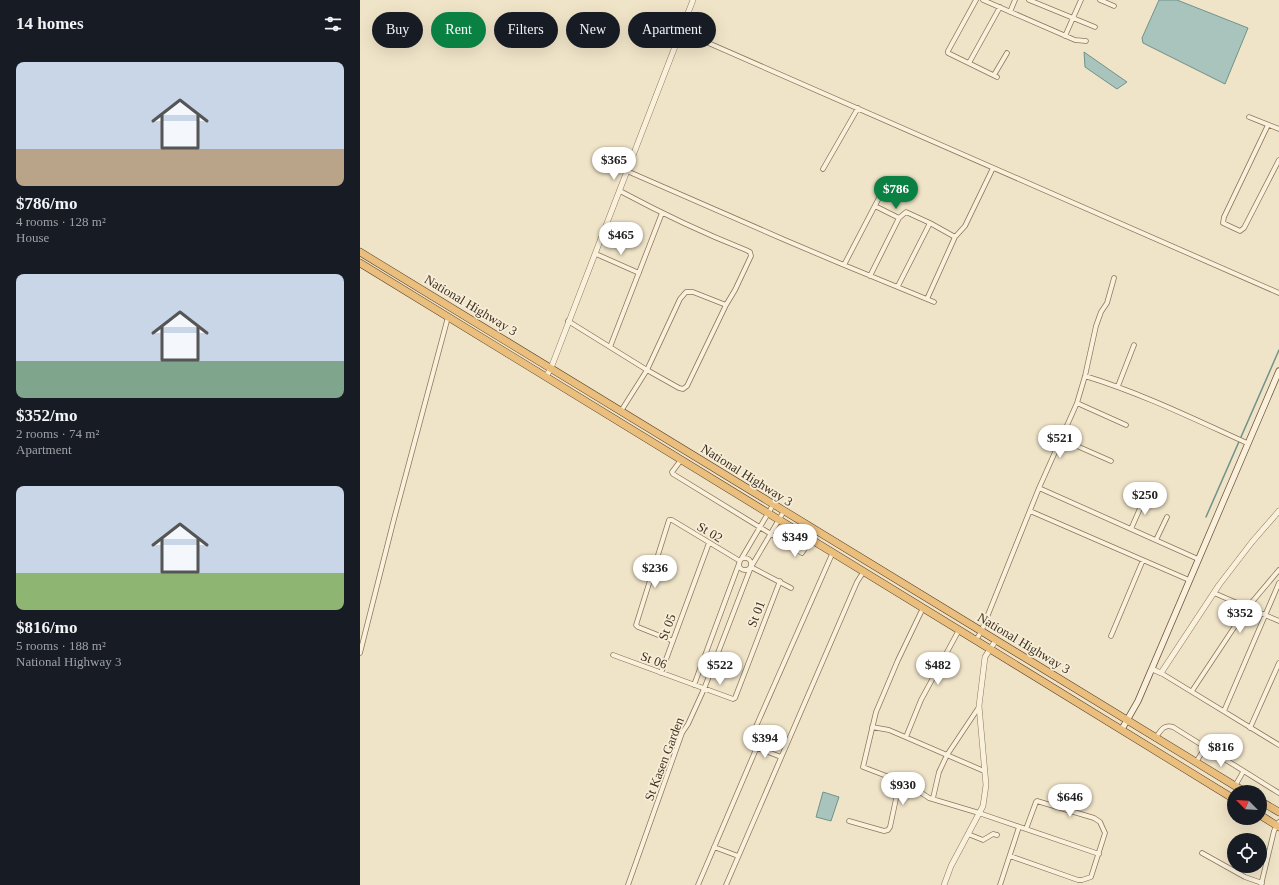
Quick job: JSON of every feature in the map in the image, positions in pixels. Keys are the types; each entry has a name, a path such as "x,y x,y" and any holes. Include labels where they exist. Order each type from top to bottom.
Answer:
{"highway":[{"name":"National Highway 3","path":"360,252 1233,785"},
{"name":"National Highway 3","path":"360,263 1227,795"},
{"path":"1267,805 1278,811"},
{"path":"1267,819 1276,824"}],"main road":[{"path":"1122,729 1138,701 1198,559 1245,442 1279,371"}],"street":[{"path":"688,12 693,0"},
{"path":"976,0 948,53 995,76 1007,53"},
{"path":"983,0 1075,40 1086,41"},
{"path":"1010,12 1015,0"},
{"path":"1029,0 1095,27"},
{"path":"1065,36 1081,0"},
{"path":"1100,0 1114,6"},
{"path":"969,63 1000,8"},
{"path":"716,46 1279,293"},
{"path":"546,377 551,368 568,321 596,254 675,48"},
{"path":"823,169 858,108"},
{"path":"1250,117 1279,129"},
{"path":"1268,125 1224,217 1224,223 1240,231 1244,228 1279,160"},
{"path":"926,299 955,237 965,226 993,168"},
{"path":"628,170 785,240 934,302"},
{"path":"568,321 647,370 683,389 687,386 751,256 750,252 662,213 620,191"},
{"path":"844,265 881,194"},
{"path":"875,206 900,218"},
{"path":"870,276 900,218 906,212 955,237"},
{"path":"610,347 662,213"},
{"path":"898,286 930,223"},
{"path":"596,254 639,273"},
{"path":"976,640 981,632 1039,488 1077,403 1085,376 1096,326 1101,312 1107,303 1114,278"},
{"path":"621,411 647,370 680,299 686,292 693,292 726,305"},
{"path":"360,653 448,317"},
{"path":"1118,386 1134,345"},
{"path":"1085,376 1118,386 1158,402 1245,442"},
{"path":"1077,403 1126,425"},
{"path":"1061,439 1110,461"},
{"path":"681,460 672,472 673,474 760,528 802,553 811,539"},
{"path":"1039,488 1198,559"},
{"path":"1131,529 1145,497"},
{"path":"694,685 740,561 773,505"},
{"name":"St Kasen Garden","path":"628,885 682,733 688,724 704,689 751,567 784,511"},
{"path":"1030,511 1189,580"},
{"path":"1161,673 1214,593 1252,542 1279,511"},
{"path":"1156,540 1167,517"},
{"name":"St 02","path":"672,641 636,625 669,520 740,561"},
{"name":"St 05","path":"661,673 709,543"},
{"path":"781,757 757,747 751,743 750,740 833,552"},
{"path":"740,561 744,558 748,558 751,563 751,567"},
{"path":"1111,636 1143,560"},
{"path":"740,561 739,565 741,569 747,570 751,567"},
{"path":"751,567 791,588"},
{"path":"1192,691 1247,608 1279,570"},
{"path":"726,885 857,582 864,571"},
{"name":"St 01","path":"733,699 735,698 780,581"},
{"path":"1224,711 1279,583"},
{"path":"1214,593 1279,621"},
{"path":"923,608 898,660 876,712 863,767 900,780 932,798 1099,854"},
{"path":"906,737 921,700 959,629"},
{"path":"944,885 951,866 983,806 986,785 980,706 986,657 996,640"},
{"name":"St 06","path":"613,655 733,699"},
{"path":"1250,728 1279,663"},
{"path":"1152,669 1192,691 1279,745"},
{"path":"932,798 939,772 947,755 980,706"},
{"path":"1156,737 1165,726 1168,726 1279,793"},
{"path":"872,727 889,730 984,771"},
{"path":"698,885 757,747"},
{"path":"1196,762 1205,748"},
{"path":"1236,785 1243,772"},
{"path":"849,821 884,832 888,830 890,827 900,780"},
{"path":"1010,856 1082,880 1091,876 1105,833 1100,822 1091,816 1038,801 1036,802 1026,829"},
{"path":"1202,853 1245,877 1262,884 1278,811"},
{"path":"1000,885 1019,827"},
{"path":"968,834 983,840 993,834 997,835"},
{"path":"714,847 738,856"},
{"path":"1080,885 1082,880"}],"water":[{"path":"1159,0 1177,0 1248,28 1225,84 1143,43 1142,38"},
{"path":"1084,52 1127,82 1117,89 1085,67"},
{"path":"823,792 839,797 831,821 816,817"}],"waterway":[{"path":"1206,517 1279,350"}]}
